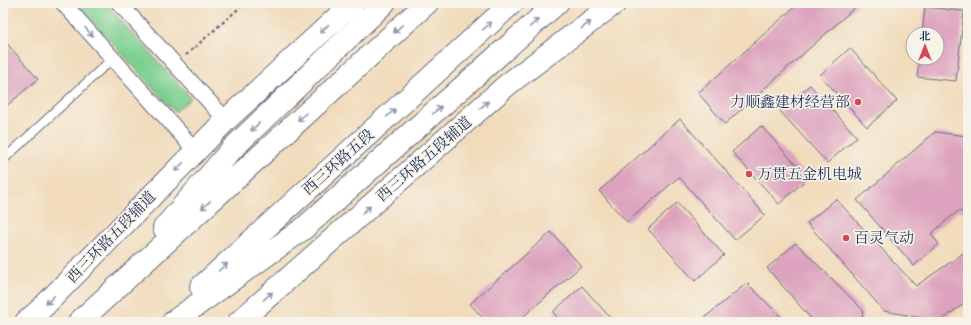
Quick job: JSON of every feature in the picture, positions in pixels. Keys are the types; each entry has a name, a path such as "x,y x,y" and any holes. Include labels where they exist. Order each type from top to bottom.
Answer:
{"main road":[{"name":"西三环路五段辅道","path":"26,322 42,308 195,150 353,3"},
{"path":"96,307 233,148 384,3"},
{"path":"80,322 427,3"},
{"name":"西三环路五段","path":"164,322 512,3"},
{"path":"173,322 303,229 557,3"},
{"name":"西三环路五段辅道","path":"239,322 507,85 615,3"}],"street":[{"path":"63,3 195,150"},
{"path":"119,3 226,120"}],"lane":[{"path":"3,160 112,59"}],"path":[{"path":"175,64 245,3"}],"green space":[{"path":"76,3 105,3 191,98 175,112"}],"building":[{"path":"799,3 860,3 725,124 698,93"},
{"path":"925,7 964,11 956,81 917,77 918,66 945,66 945,26 923,26"},
{"path":"3,39 38,79 3,109"},
{"path":"850,48 897,101 867,127 820,75"},
{"path":"810,85 857,137 827,163 780,111"},
{"path":"680,119 765,215 735,240 679,177 627,222 599,191"},
{"path":"761,126 808,178 779,204 732,152"},
{"path":"935,132 968,136 968,212 958,211 931,234 939,244 914,266 857,200"},
{"path":"836,199 916,286 968,250 968,301 940,321 884,311 807,223"},
{"path":"677,203 724,255 695,281 648,229"},
{"path":"551,232 581,266 524,316 529,322 487,322 470,304"},
{"path":"796,243 863,310 862,322 814,322 767,268"},
{"path":"747,283 786,322 699,322"},
{"path":"582,286 614,322 561,322 553,312"}],"place":[{"name":"力顺鑫建材经营部","path":"858,102"},
{"name":"万贯五金机电城","path":"749,174"},
{"name":"百灵气动","path":"846,238"}]}
